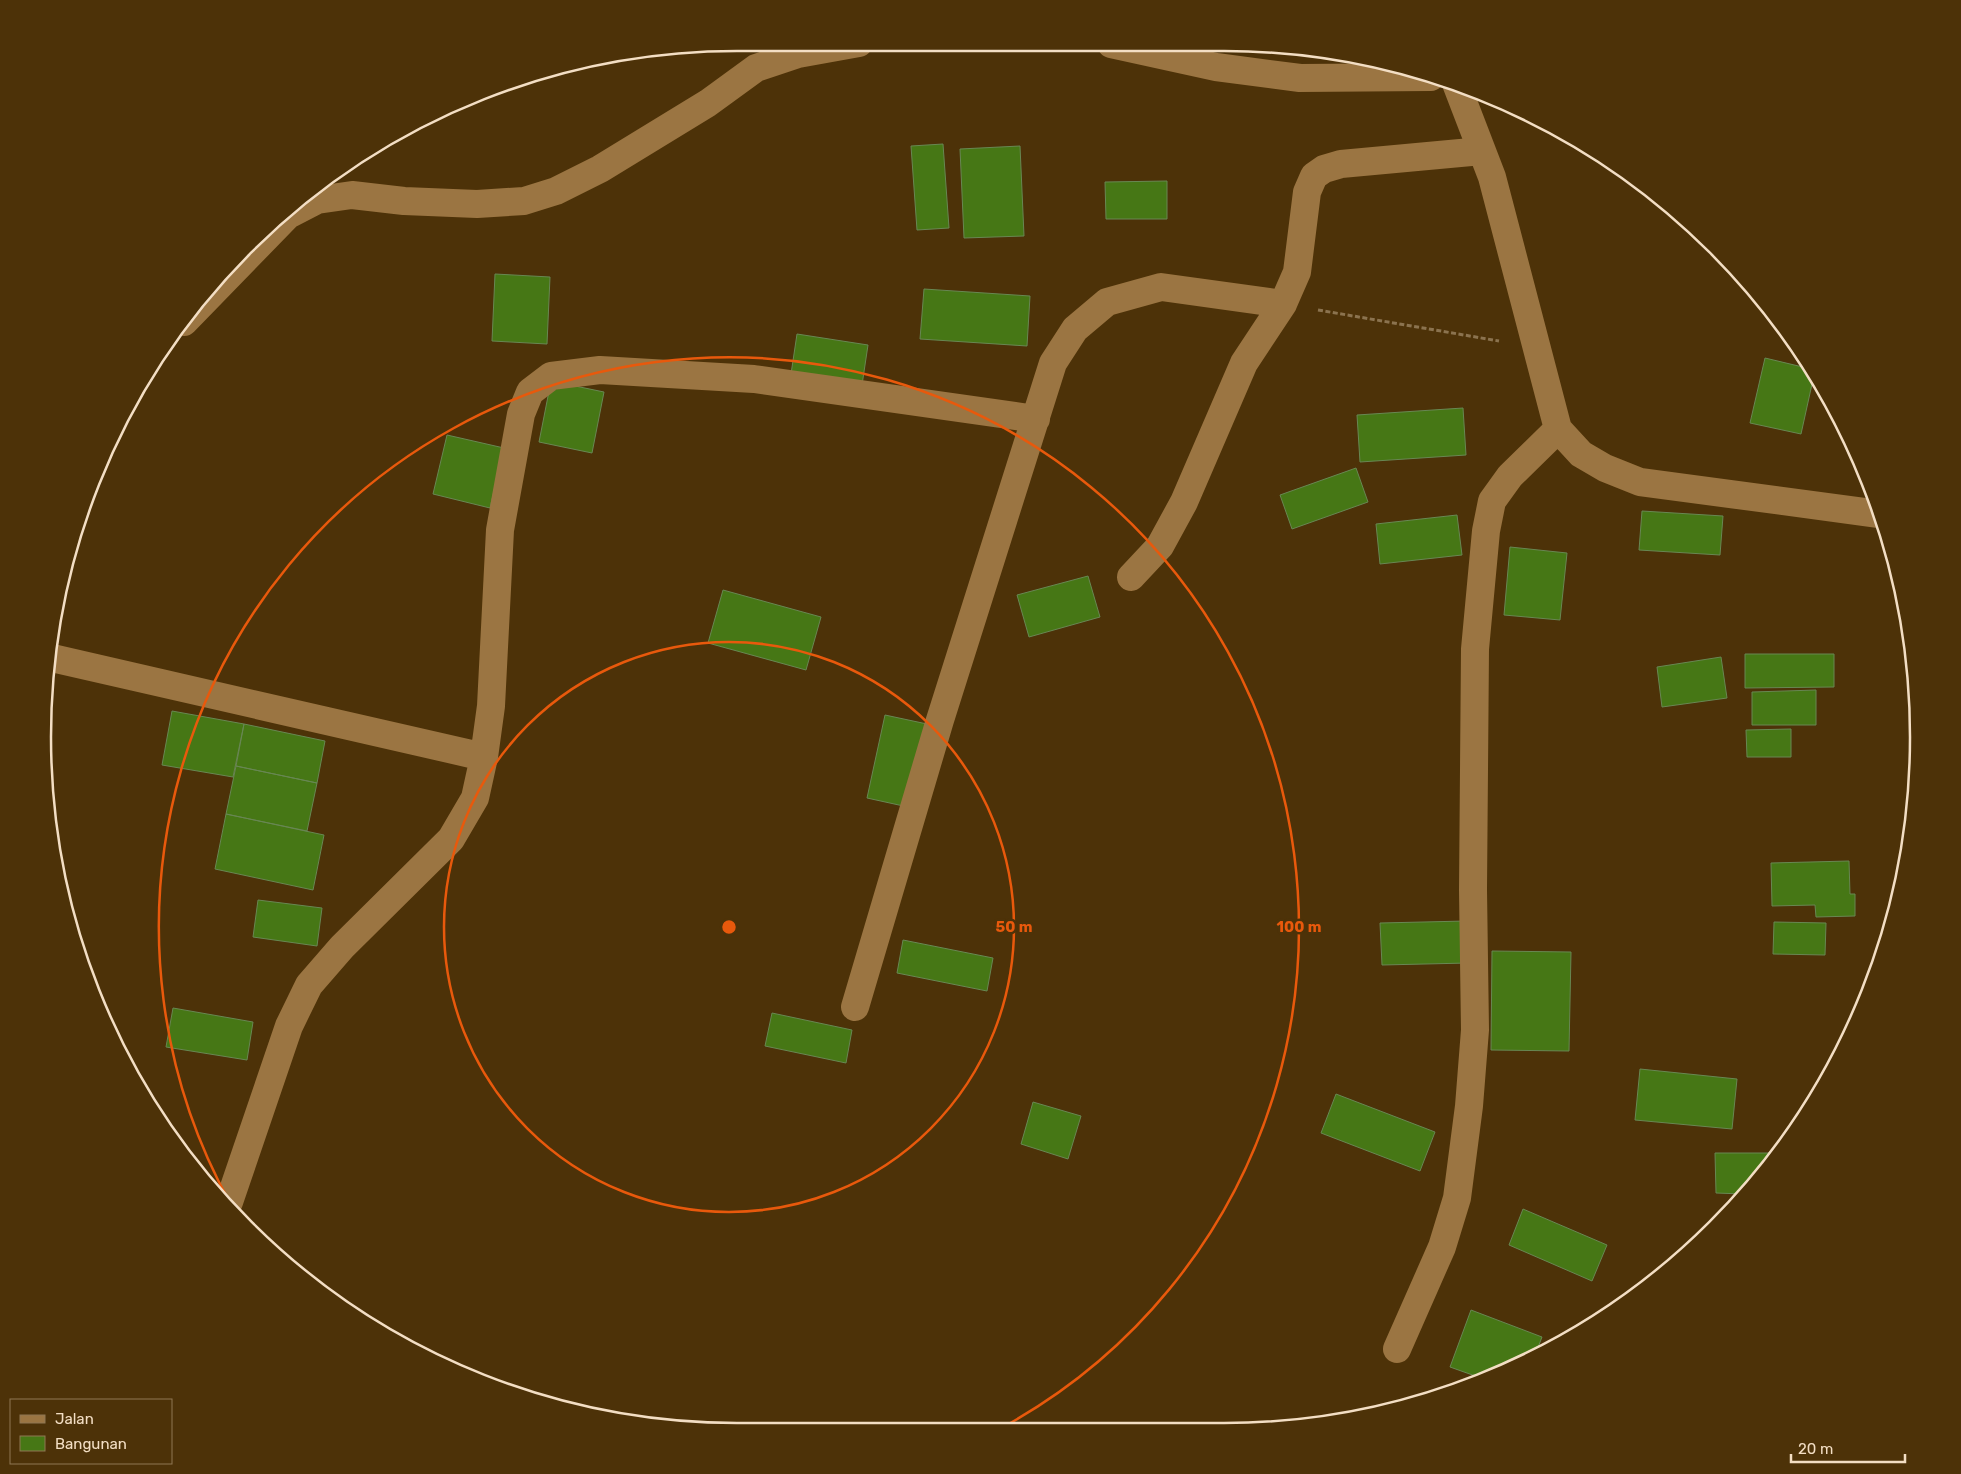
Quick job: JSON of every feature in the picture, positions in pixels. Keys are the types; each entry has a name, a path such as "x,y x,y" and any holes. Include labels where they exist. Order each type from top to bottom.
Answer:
{"street":[{"path":"301,208 317,200 352,195 477,204 524,201 556,191 600,168 708,103 756,68 798,54 814,51"},
{"path":"1142,51 1216,67 1300,78 1406,76"},
{"path":"1460,94 1492,177 1558,429 1581,454 1605,468 1640,482 1872,513"},
{"path":"1131,577 1160,546 1184,502 1206,446 1244,363 1283,304 1297,272 1307,192 1314,176 1324,168 1340,164 1482,151"},
{"path":"855,1006 940,720 1053,363 1075,329 1107,302 1161,287 1283,304"},
{"path":"230,1199 289,1026 309,985 342,947 451,839 475,798 484,757 491,706 500,530 521,414 530,392 551,376 600,370 754,380 1036,419"},
{"path":"1397,1349 1442,1248 1457,1198 1469,1106 1475,1030 1473,890 1474,649 1486,531 1492,500 1510,476 1558,429"},
{"path":"56,659 484,757"}],"path":[{"path":"1283,304 1537,347"}],"building":[{"path":"943,144 949,228 917,230 911,146"},
{"path":"1020,146 1024,236 964,238 960,149"},
{"path":"1167,181 1167,219 1106,219 1105,182"},
{"path":"495,274 550,277 547,344 492,341"},
{"path":"924,289 1030,296 1027,346 920,339"},
{"path":"797,334 868,345 862,385 791,374"},
{"path":"1765,358 1801,367 1812,384 1801,434 1750,423"},
{"path":"551,381 604,392 592,453 539,442"},
{"path":"1463,408 1466,455 1360,462 1357,415"},
{"path":"447,435 504,448 490,508 433,494"},
{"path":"1356,468 1368,502 1292,529 1280,495"},
{"path":"1642,511 1723,516 1720,555 1639,550"},
{"path":"1457,515 1462,555 1380,564 1376,524"},
{"path":"1510,547 1567,553 1560,620 1504,615"},
{"path":"1088,576 1100,617 1029,637 1017,595"},
{"path":"723,590 821,617 806,670 708,643"},
{"path":"1745,654 1834,654 1834,687 1745,688"},
{"path":"1721,657 1727,698 1662,707 1657,667"},
{"path":"1816,690 1816,725 1752,725 1752,692"},
{"path":"172,711 244,724 233,777 162,765"},
{"path":"885,715 927,724 908,807 867,798"},
{"path":"244,724 325,741 317,783 236,766"},
{"path":"1791,729 1791,757 1747,757 1746,730"},
{"path":"236,766 317,783 307,831 226,814"},
{"path":"226,814 324,835 313,890 215,869"},
{"path":"1849,861 1850,894 1855,894 1855,916 1816,917 1815,905 1772,906 1771,863"},
{"path":"258,900 322,908 317,946 253,937"},
{"path":"1466,921 1468,963 1382,965 1380,923"},
{"path":"1774,922 1826,923 1825,955 1773,954"},
{"path":"903,940 993,958 987,991 897,973"},
{"path":"1492,951 1571,952 1569,1051 1491,1050"},
{"path":"173,1008 253,1022 247,1060 166,1047"},
{"path":"772,1013 852,1030 846,1063 765,1046"},
{"path":"1640,1069 1737,1079 1732,1129 1635,1120"},
{"path":"1336,1094 1435,1132 1420,1171 1321,1133"},
{"path":"1033,1102 1081,1116 1068,1159 1021,1144"},
{"path":"1715,1153 1769,1153 1736,1194 1716,1193"},
{"path":"1523,1209 1607,1245 1592,1281 1509,1245"},
{"path":"1471,1310 1542,1337 1539,1346 1474,1375 1450,1367"}]}
